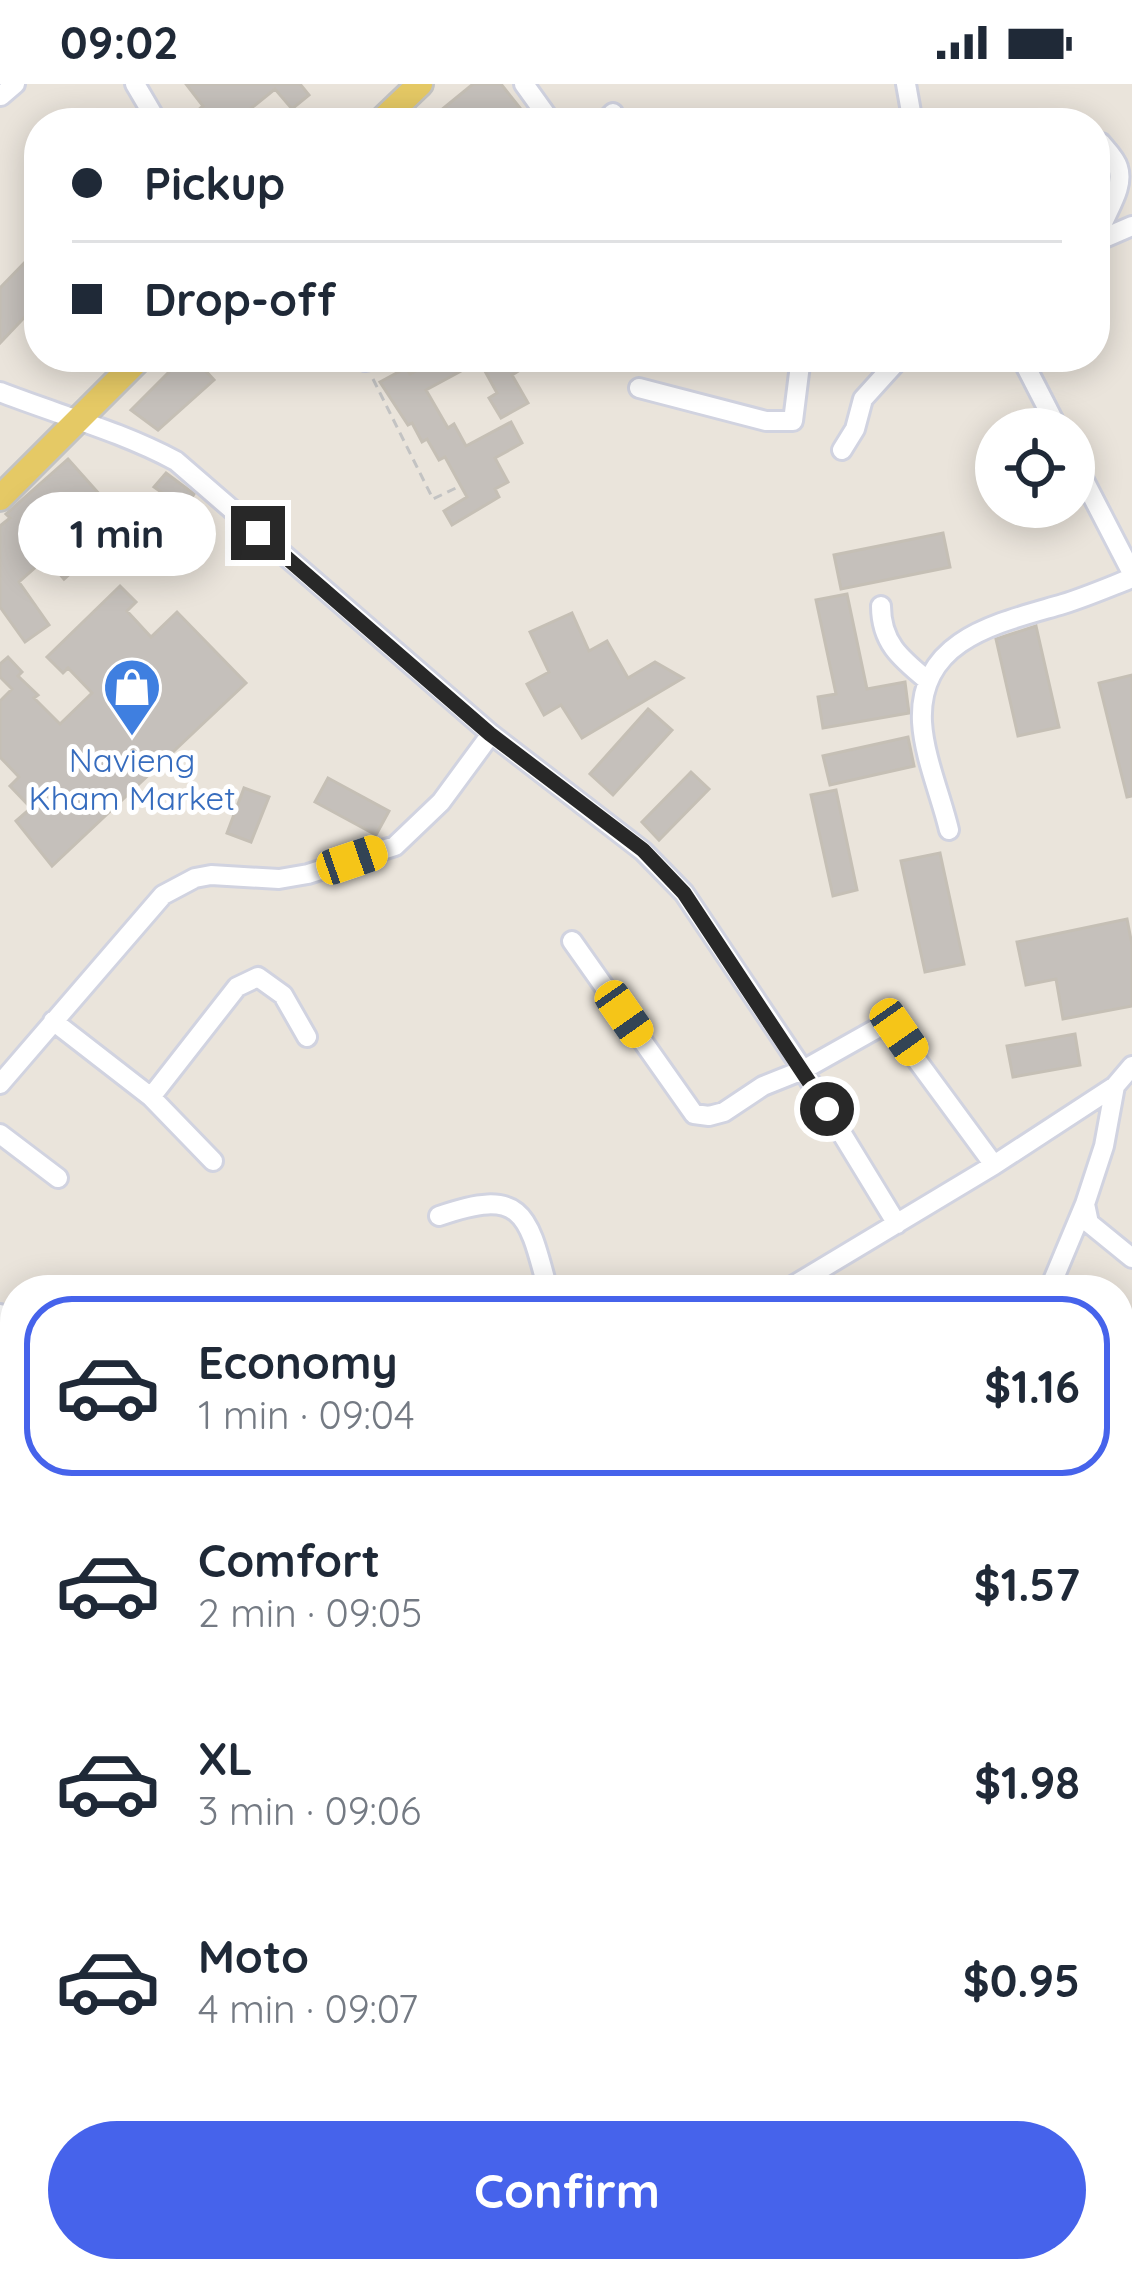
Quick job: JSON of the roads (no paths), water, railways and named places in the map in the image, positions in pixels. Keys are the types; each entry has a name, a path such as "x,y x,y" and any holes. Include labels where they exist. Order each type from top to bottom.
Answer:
{"main road":[{"path":"395,108 420,84"},
{"path":"0,498 126,372"}],"street":[{"path":"1,96 15,84"},
{"path":"1110,155 1118,166 1118,186 1110,202"},
{"path":"639,388 766,421 793,421 799,372"},
{"path":"842,450 855,428 863,399 888,372"},
{"path":"1029,372 1047,408"},
{"path":"0,392 77,423 118,433 176,461 490,734 643,850 684,893 803,1070 897,1225"},
{"path":"949,830 922,723 927,680 957,644 977,629 1074,600 1132,576 1095,502"},
{"path":"881,606 881,632 899,656 927,680"},
{"path":"0,1084 175,887 211,875 256,880 308,874 395,845 441,802 490,734"},
{"path":"572,941 694,1114 724,1112 763,1086 891,1025 994,1166"},
{"path":"151,1097 237,988 258,977 284,995 307,1037"},
{"path":"53,1021 151,1097 213,1161"},
{"path":"812,1275 994,1166 1115,1086 1132,1066"},
{"path":"1055,1275 1104,1146 1115,1086"},
{"path":"0,1134 58,1178"},
{"path":"439,1216 475,1203 514,1207 537,1247 544,1275"},
{"path":"1085,1204 1089,1223 1132,1258"}],"place":[{"name":"Navieng Kham Market","path":"132,738"}]}
